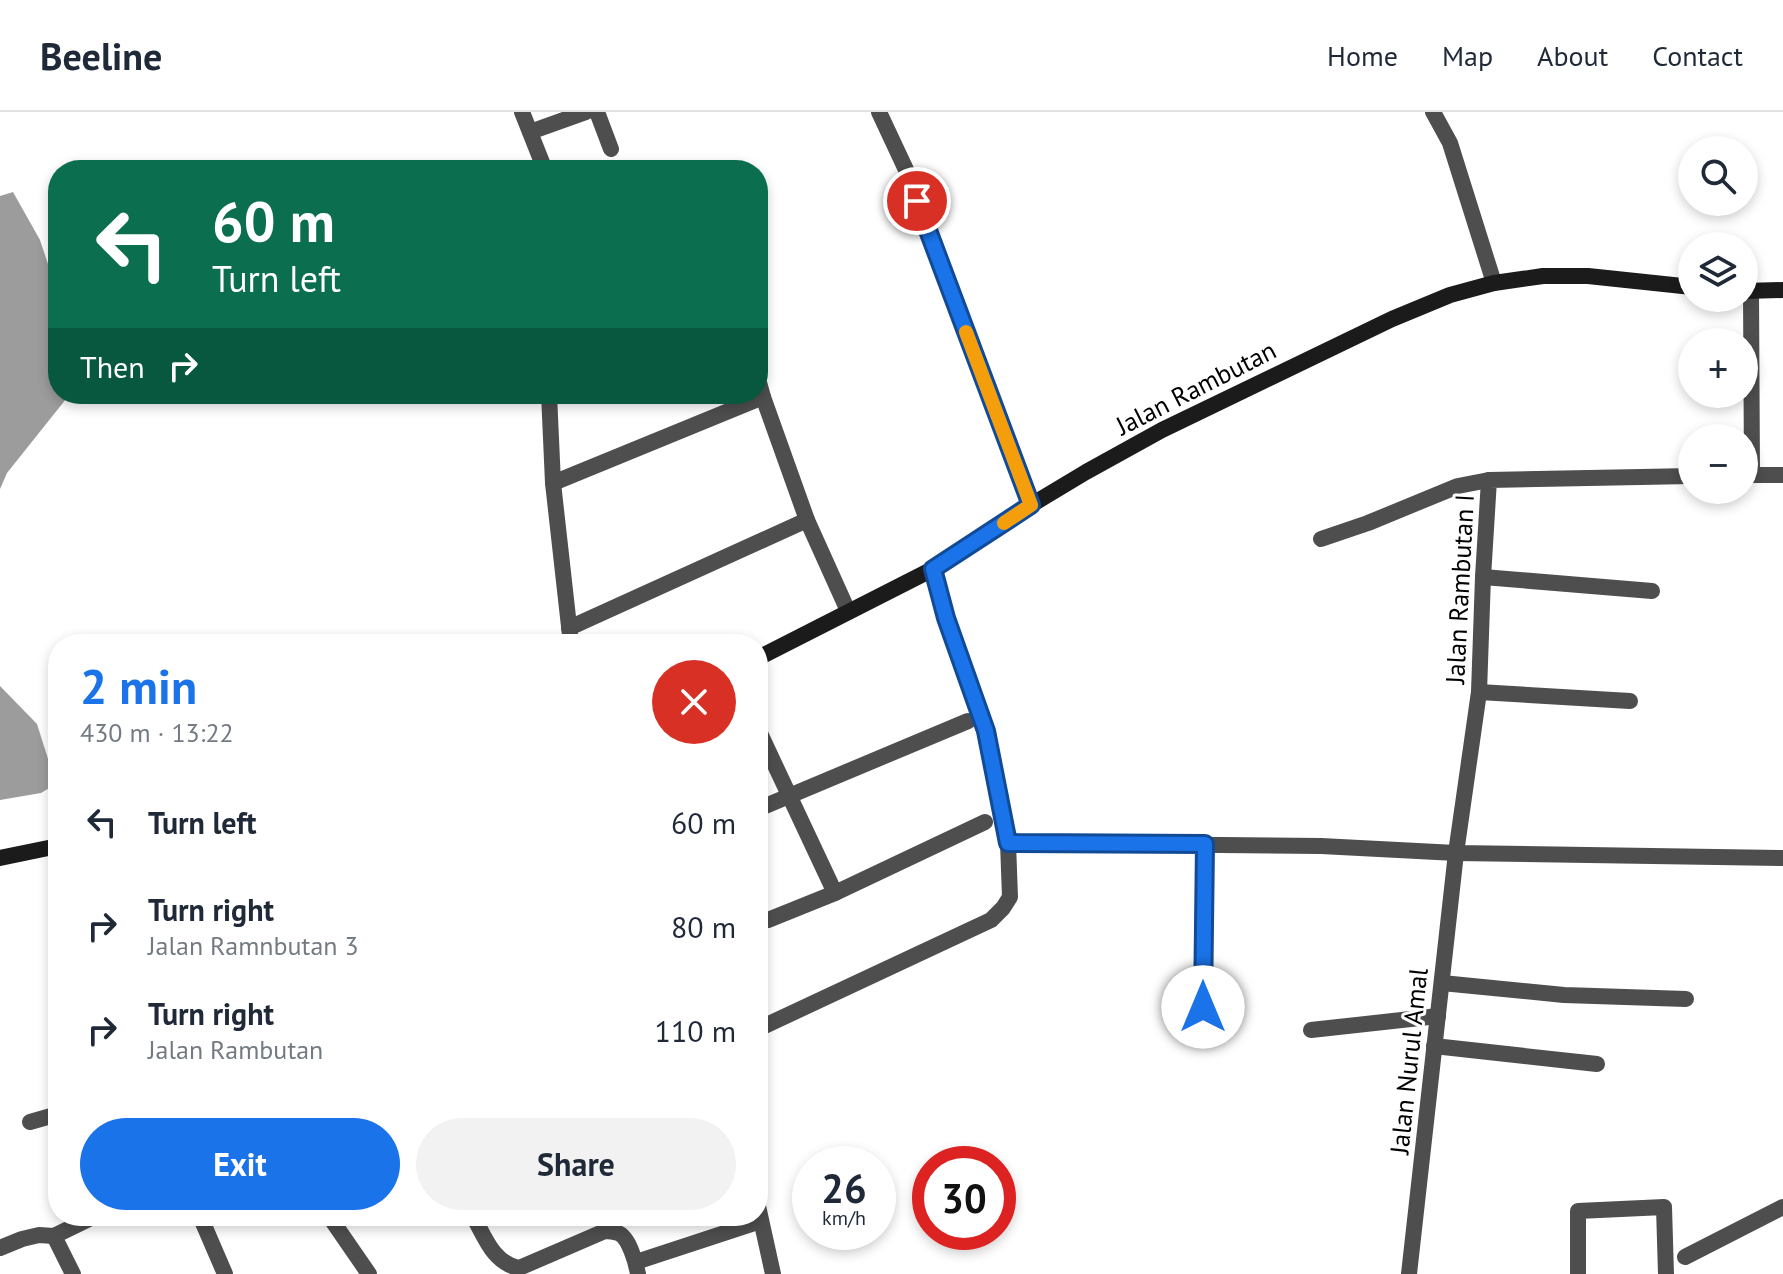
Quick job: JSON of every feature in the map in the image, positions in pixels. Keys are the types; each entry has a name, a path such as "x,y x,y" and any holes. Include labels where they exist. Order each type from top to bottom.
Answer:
{"main road":[{"name":"Jalan Rambutan","path":"768,653 933,569 1031,505 1162,430 1392,319 1450,295 1494,283 1543,276 1588,276 1678,286"},
{"path":"1758,291 1783,290"},
{"path":"0,858 48,848"}],"street":[{"path":"522,112 541,160"},
{"path":"530,132 586,112"},
{"path":"597,112 611,149"},
{"path":"879,112 908,174 1031,505"},
{"path":"1433,112 1450,143 1494,283"},
{"path":"1747,312 1748,424"},
{"path":"549,404 553,483 570,634"},
{"path":"553,483 746,404"},
{"path":"766,404 807,520 848,611"},
{"path":"1758,475 1783,475"},
{"name":"Jalan Rambutan I","path":"1456,853 1479,692 1489,480 1678,476"},
{"path":"1321,539 1458,486 1489,480"},
{"path":"574,634 807,520"},
{"path":"768,1024 991,920 1010,897 1008,843 986,731 946,618 933,569"},
{"path":"1483,577 1652,591"},
{"path":"1479,692 1630,701"},
{"path":"768,805 968,721"},
{"path":"768,750 835,893"},
{"path":"768,920 835,893 985,822"},
{"path":"1008,843 1321,846 1456,853 1783,858"},
{"path":"1203,1007 1205,844"},
{"name":"Jalan Nurul Amal","path":"1409,1274 1456,853"},
{"path":"1442,983 1564,995 1686,999"},
{"path":"1311,1030 1438,1016"},
{"path":"1434,1046 1597,1064"},
{"path":"30,1122 48,1117"},
{"path":"1578,1274 1578,1211 1664,1207 1666,1274"},
{"path":"1685,1257 1783,1207"},
{"path":"0,1248 39,1235 54,1236 74,1226"},
{"path":"204,1226 225,1274"},
{"path":"336,1226 369,1274"},
{"path":"479,1226 492,1250 510,1266 519,1268 605,1231 617,1232 624,1237 637,1268 733,1226"},
{"path":"763,1226 773,1274"},
{"path":"54,1236 73,1274"}],"shaded area":[{"path":"13,192 40,240 48,264 48,404 62,404 7,473 0,489 0,196"},
{"path":"0,686 37,724 48,759 48,789 41,793 0,800"}],"slow traffic":[{"path":"966,332 1031,505 1004,523"}],"route":[{"path":"917,201 1031,505 933,569 946,618 986,731 1008,843 1205,844 1203,1007"}]}
